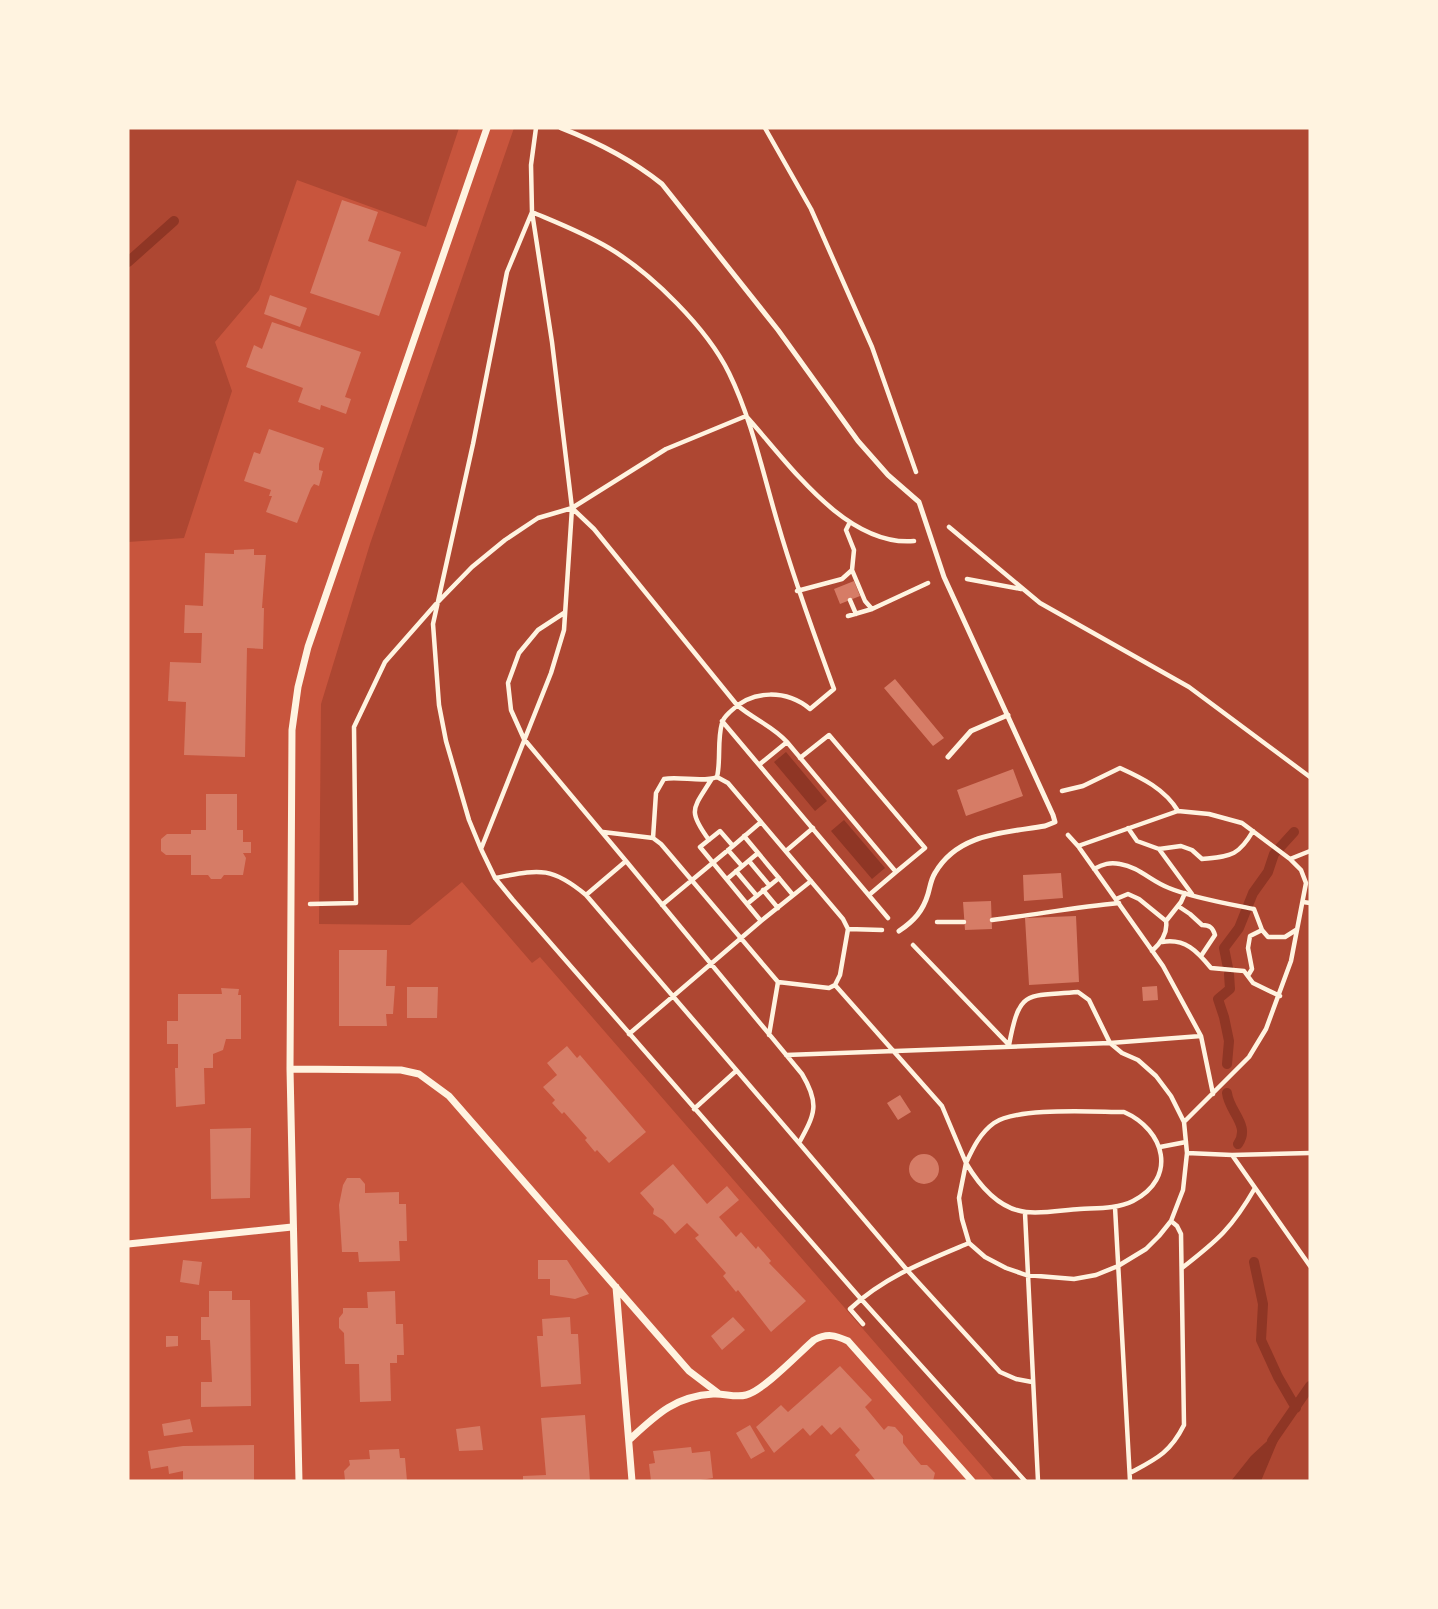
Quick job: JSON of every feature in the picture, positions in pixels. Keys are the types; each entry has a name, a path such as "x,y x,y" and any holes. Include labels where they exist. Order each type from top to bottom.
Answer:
{"street":[{"path":"299,1481 290,1069 292,730 298,687 308,647 487,128"},
{"path":"290,1069 401,1070 419,1074 435,1084 503,1156 689,1371 718,1394"},
{"path":"128,1244 292,1227"},
{"path":"616,1286 632,1481"},
{"path":"629,1440 656,1415 684,1398 718,1394 747,1395 760,1388 814,1340 823,1335 834,1334 848,1341 972,1481"}],"lane":[{"path":"561,128 617,154 642,168 662,184 778,330 858,441 888,475 919,502 944,577 1055,822 970,840 953,850 934,874 924,906 911,923 899,931"},
{"path":"948,757 971,731 1008,715"}],"path":[{"path":"481,849 551,673 564,630 572,508 552,342 532,212 531,165 537,128"},
{"path":"765,128 811,209 872,347 915,468 919,502 1040,603 1189,687 1310,778"},
{"path":"532,212 610,249 653,282 697,325 728,371 746,416 797,591 834,689 810,709 801,702 783,696 763,694 737,705 722,721 714,778 696,803 694,811 697,824 709,840"},
{"path":"532,212 507,272 473,444 433,624 439,705 446,741 469,820 495,878 694,1109 1025,1481"},
{"path":"291,904 356,903 352,760 354,727 385,662 436,604 472,567 538,518 572,508 666,449 746,416"},
{"path":"746,416 815,492 868,534 904,541 960,536"},
{"path":"572,508 594,528 737,705 748,715 778,732 788,742 895,872"},
{"path":"850,522 846,530 854,550 852,570 865,601 872,609"},
{"path":"797,591 843,582 852,570"},
{"path":"944,577 979,580 1023,589"},
{"path":"848,616 872,609 932,581"},
{"path":"850,600 856,614"},
{"path":"565,612 538,630 519,653 508,683 512,710 524,739 786,1055 813,1092 813,1118 799,1143"},
{"path":"722,721 899,931 1009,1045"},
{"path":"800,758 829,735 925,848 869,895"},
{"path":"760,764 788,742"},
{"path":"1044,796 1083,786 1120,768 1143,779 1171,798 1178,811"},
{"path":"601,832 653,838 661,844 778,982 829,988 835,985 840,975 848,929 843,919 728,783 714,778 664,779 656,793 653,838"},
{"path":"1184,1122 1213,1094 1249,1057 1266,1030 1291,961 1306,883 1301,870 1290,859 1242,823 1178,811 1079,846 1163,966 1201,1036 1213,1094"},
{"path":"662,905 761,822"},
{"path":"786,851 813,828"},
{"path":"1128,828 1137,841 1160,849 1181,846 1192,850 1202,859 1234,855 1245,846 1253,831"},
{"path":"742,866 720,831 700,847 761,921"},
{"path":"744,836 793,895"},
{"path":"1160,849 1193,894"},
{"path":"1290,859 1310,851"},
{"path":"727,879 758,853"},
{"path":"586,895 626,861"},
{"path":"749,861 769,886"},
{"path":"1094,869 1105,863 1121,864 1138,870 1155,882 1185,893 1254,909 1262,930 1268,937 1286,937 1297,929"},
{"path":"495,878 540,871 553,873 569,880 586,895 907,1269 1000,1372 1032,1382"},
{"path":"736,871 757,896"},
{"path":"747,904 779,878"},
{"path":"629,1034 811,881"},
{"path":"763,890 778,908"},
{"path":"1166,920 1185,893"},
{"path":"992,920 1117,901 1128,894 1166,920 1162,942"},
{"path":"1303,902 1310,903"},
{"path":"1178,906 1202,925 1213,929 1215,935 1201,956"},
{"path":"848,929 899,931"},
{"path":"1249,974 1252,969 1248,948 1250,936 1262,930"},
{"path":"1152,950 1162,942 1184,943 1195,949 1211,968 1244,971 1249,974 1253,983 1280,996"},
{"path":"769,1035 778,982"},
{"path":"835,985 942,1106 966,1163 978,1184 998,1201 1025,1213 1115,1208 1133,1201 1152,1187 1161,1168 1160,1147 1139,1119 1124,1112 1014,1114 995,1122 978,1138 966,1163 959,1198 969,1243 985,1257 1006,1268 1026,1275 1074,1279 1096,1275 1118,1266 1146,1248 1171,1221 1183,1190 1187,1153 1184,1122 1171,1096 1156,1076 1138,1060 1122,1053 1111,1043 1089,1000 1078,992 1029,997 1022,1002 1014,1021 1009,1045"},
{"path":"786,1055 1111,1043 1201,1036"},
{"path":"694,1109 736,1071"},
{"path":"1160,1147 1186,1142"},
{"path":"1187,1153 1310,1153"},
{"path":"1232,1155 1310,1266"},
{"path":"1182,1268 1217,1242 1238,1217 1255,1188"},
{"path":"1115,1208 1130,1481"},
{"path":"1025,1213 1038,1481"},
{"path":"1130,1473 1162,1456 1175,1443 1184,1425 1181,1234 1171,1221"},
{"path":"865,1327 850,1309 861,1298 907,1269 969,1243"}],"shaded area":[{"path":"128,128 459,128 426,227 297,180 259,290 215,342 232,391 184,538 128,542"},
{"path":"514,128 1310,128 1310,1481 995,1481 540,957 532,963 462,882 410,925 319,924 321,704 370,544"},
{"path":"786,752 827,801 815,811 774,762"},
{"path":"844,820 885,868 872,879 831,831"},
{"path":"1280,1429 1279,1438 1261,1481 1231,1481 1251,1456"}],"building":[{"path":"342,200 378,212 368,241 401,252 379,316 310,293"},
{"path":"270,295 307,308 300,327 264,314"},
{"path":"272,322 361,352 345,397 351,399 346,414 321,405 320,410 298,402 303,388 246,367 254,345 262,349"},
{"path":"269,429 324,448 319,464 319,470 323,471 319,486 314,484 311,488 297,523 266,512 272,496 269,496 271,490 244,481 254,452 260,454"},
{"path":"254,549 254,555 266,555 262,608 263,649 247,648 245,757 184,755 186,702 168,701 170,662 201,663 202,633 184,633 185,605 203,606 205,553 234,554 234,550"},
{"path":"854,581 860,596 840,604 834,589"},
{"path":"895,679 944,738 933,746 884,688"},
{"path":"1013,769 1023,796 966,816 957,790"},
{"path":"206,794 237,794 237,830 243,830 243,842 251,842 251,853 243,853 246,858 243,875 224,875 221,879 211,879 208,875 191,875 191,855 166,855 161,851 161,839 167,834 191,834 191,830 206,830"},
{"path":"1061,873 1063,898 1024,901 1023,875"},
{"path":"991,901 992,929 965,930 963,902"},
{"path":"1076,916 1079,982 1029,985 1025,918"},
{"path":"339,950 387,950 386,986 395,986 393,1014 386,1014 387,1026 339,1026"},
{"path":"1157,986 1158,1000 1143,1001 1142,987"},
{"path":"407,987 438,987 437,1018 407,1018"},
{"path":"221,988 239,989 241,1039 226,1039 223,1050 213,1054 213,1068 204,1068 205,1104 176,1107 175,1068 178,1068 178,1044 167,1044 167,1021 178,1021 178,994 222,994"},
{"path":"567,1046 577,1058 580,1055 646,1132 609,1163 597,1150 595,1152 585,1140 587,1138 564,1112 562,1114 552,1103 555,1100 543,1087 557,1075 547,1063"},
{"path":"900,1095 911,1112 898,1120 887,1103"},
{"path":"251,1128 250,1198 211,1199 210,1129"},
{"path":"924,1154 930,1155 938,1163 938,1175 930,1183 924,1184 918,1183 910,1175 909,1169 910,1163 918,1155"},
{"path":"673,1164 707,1204 727,1186 739,1200 719,1217 736,1237 741,1232 756,1249 758,1246 771,1261 769,1263 806,1301 771,1332 738,1290 736,1292 723,1276 726,1273 695,1238 699,1235 687,1223 675,1234 663,1220 653,1214 654,1209 640,1193"},
{"path":"347,1178 360,1178 365,1184 365,1193 399,1192 399,1204 406,1204 407,1241 399,1241 400,1261 359,1262 358,1252 342,1252 339,1205"},
{"path":"183,1260 202,1262 199,1285 180,1282"},
{"path":"538,1260 567,1260 589,1294 575,1299 550,1295 550,1279 538,1279"},
{"path":"209,1291 232,1291 232,1300 250,1300 251,1406 201,1407 201,1382 212,1382 210,1340 201,1340 201,1317 209,1317"},
{"path":"395,1291 396,1324 403,1324 404,1355 397,1355 397,1363 390,1363 391,1401 360,1402 359,1364 345,1364 344,1333 339,1328 339,1318 343,1308 368,1308 367,1292"},
{"path":"570,1317 571,1334 578,1334 581,1384 541,1387 537,1336 543,1336 542,1319"},
{"path":"733,1317 745,1330 722,1350 711,1336"},
{"path":"166,1336 178,1336 178,1346 166,1347"},
{"path":"840,1366 872,1400 865,1407 884,1430 888,1426 895,1427 903,1436 903,1443 921,1465 927,1465 935,1473 933,1481 876,1481 855,1455 860,1450 840,1427 831,1435 822,1425 810,1436 803,1428 774,1453 756,1427 781,1405 788,1412"},
{"path":"585,1415 590,1481 523,1481 523,1476 546,1475 541,1418"},
{"path":"190,1419 193,1432 164,1436 162,1424"},
{"path":"750,1425 765,1451 751,1459 736,1433"},
{"path":"480,1426 483,1450 459,1451 456,1429"},
{"path":"254,1445 254,1481 183,1481 183,1471 169,1474 168,1466 151,1469 148,1451 183,1446"},
{"path":"691,1447 692,1453 710,1451 713,1478 651,1481 649,1464 655,1463 653,1451"},
{"path":"399,1449 400,1458 405,1458 407,1481 345,1480 344,1471 350,1465 349,1460 370,1459 369,1450"}],"waterway":[{"path":"128,262 174,221"},
{"path":"1228,968 1224,948 1239,928 1253,893 1268,872 1274,854 1294,832"},
{"path":"1227,1064 1229,1041 1218,999 1230,989 1229,974"},
{"path":"1227,1093 1241,1125 1238,1144"},
{"path":"1254,1262 1263,1304 1261,1340 1296,1408"},
{"path":"1272,1441 1310,1386"}]}
